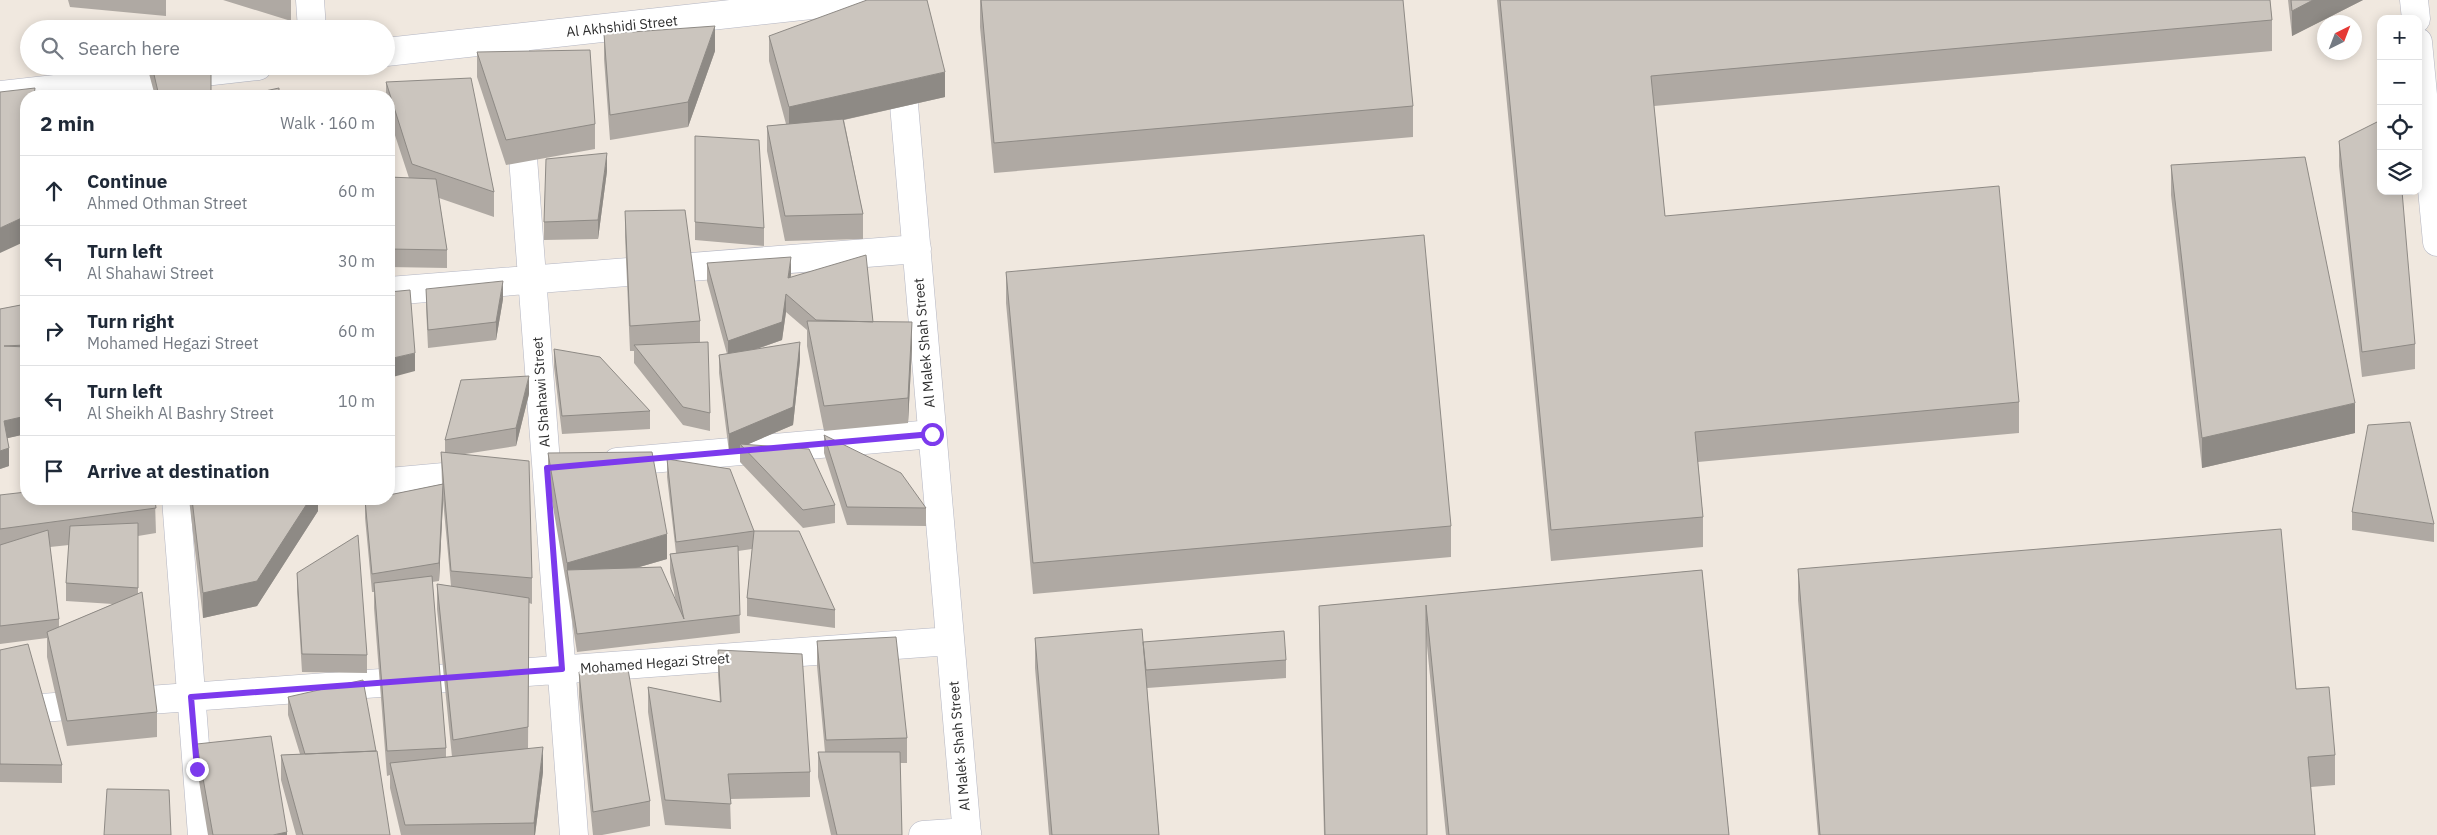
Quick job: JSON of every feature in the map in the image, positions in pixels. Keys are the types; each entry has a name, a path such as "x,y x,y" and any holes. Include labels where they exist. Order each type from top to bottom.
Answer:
{"street":[{"path":"310,0 311,20"},
{"name":"Al Akhshidi Street","path":"395,51 514,38 649,11 857,0"},
{"name":"Al Malek Shah Street","path":"895,0 967,833"},
{"path":"2414,0 2416,15"},
{"path":"2422,19 2437,19"},
{"name":"Al Shahawi Street","path":"514,38 574,835"},
{"path":"2420,60 2435,202 2437,242"},
{"path":"82,90 144,87 209,75"},
{"path":"0,94 20,93"},
{"path":"395,291 916,249"},
{"path":"395,481 932,434"},
{"path":"175,505 202,835"},
{"name":"Mohamed Hegazi Street","path":"0,711 950,641"},
{"path":"923,835 967,833"}],"building":[{"path":"867,0 927,0 945,72 789,107 769,36"},
{"path":"981,0 1403,0 1413,106 994,143"},
{"path":"1500,0 2270,0 2272,20 1651,76 1665,216 1999,186 2019,402 1695,432 1703,517 1551,530"},
{"path":"2291,0 2313,0 2292,11"},
{"path":"715,26 688,102 610,115 604,34"},
{"path":"590,50 595,124 506,140 477,52"},
{"path":"154,75 211,75 211,90 158,90"},
{"path":"471,78 494,192 412,164 395,110 395,90 389,90 386,82"},
{"path":"35,88 35,90 20,90 20,219 0,228 0,92"},
{"path":"843,119 863,214 785,216 767,126"},
{"path":"2377,122 2377,195 2402,195 2415,344 2362,352 2339,141"},
{"path":"695,136 759,140 764,228 695,222"},
{"path":"607,153 598,220 544,222 546,159"},
{"path":"2305,157 2355,403 2202,438 2171,165"},
{"path":"395,177 436,179 447,250 395,249"},
{"path":"685,210 700,321 630,326 625,211"},
{"path":"1424,235 1451,526 1033,563 1006,272"},
{"path":"866,255 873,322 816,320 786,294 782,322 728,341 707,263 791,257 788,278"},
{"path":"503,281 496,322 428,330 426,289"},
{"path":"410,290 415,353 395,358 395,291"},
{"path":"20,305 20,345 4,346 20,347 20,417 4,421 9,448 0,451 0,309"},
{"path":"807,321 912,322 908,398 824,406"},
{"path":"708,342 710,413 683,407 634,345"},
{"path":"800,342 793,407 729,434 719,355"},
{"path":"554,349 600,357 650,411 562,416"},
{"path":"529,376 516,428 445,440 461,380"},
{"path":"2410,422 2434,524 2352,512 2368,425"},
{"path":"824,435 901,473 926,508 847,507"},
{"path":"740,444 809,449 835,505 803,510"},
{"path":"441,452 529,461 532,578 451,571"},
{"path":"652,452 667,534 567,563 548,453"},
{"path":"667,459 730,469 754,531 676,542"},
{"path":"443,484 439,563 372,574 365,505 395,505 395,494"},
{"path":"20,493 20,505 156,505 156,508 0,529 0,495"},
{"path":"193,505 306,505 257,581 203,593"},
{"path":"138,523 138,588 66,583 70,526"},
{"path":"2281,529 2296,689 2329,687 2335,755 2308,757 2315,835 1820,835 1798,569"},
{"path":"48,530 59,619 0,626 0,545"},
{"path":"754,531 799,531 835,610 747,598"},
{"path":"358,535 367,655 302,654 297,573"},
{"path":"738,546 740,615 577,634 567,570 661,567 684,619 670,554"},
{"path":"1702,570 1729,835 1449,835 1426,605 1427,835 1325,835 1319,606"},
{"path":"432,576 446,748 387,751 374,583"},
{"path":"437,584 529,598 528,727 453,740"},
{"path":"142,592 157,712 67,721 47,632"},
{"path":"1142,629 1159,835 1052,835 1035,638"},
{"path":"1284,631 1286,660 1146,670 1143,642"},
{"path":"896,637 907,738 826,740 817,641"},
{"path":"28,644 62,765 0,764 0,650"},
{"path":"718,650 802,654 810,772 728,774 731,804 665,800 648,687 721,702"},
{"path":"628,669 650,801 593,812 579,672"},
{"path":"363,680 376,751 305,754 288,697"},
{"path":"271,736 287,832 273,835 213,835 197,744"},
{"path":"543,747 534,823 405,825 390,763"},
{"path":"377,751 390,835 303,835 281,755"},
{"path":"818,752 900,752 902,835 837,835"},
{"path":"107,789 169,790 171,835 104,835"}],"route":[{"path":"197,769 191,697 562,669 547,468 932,434"}]}
